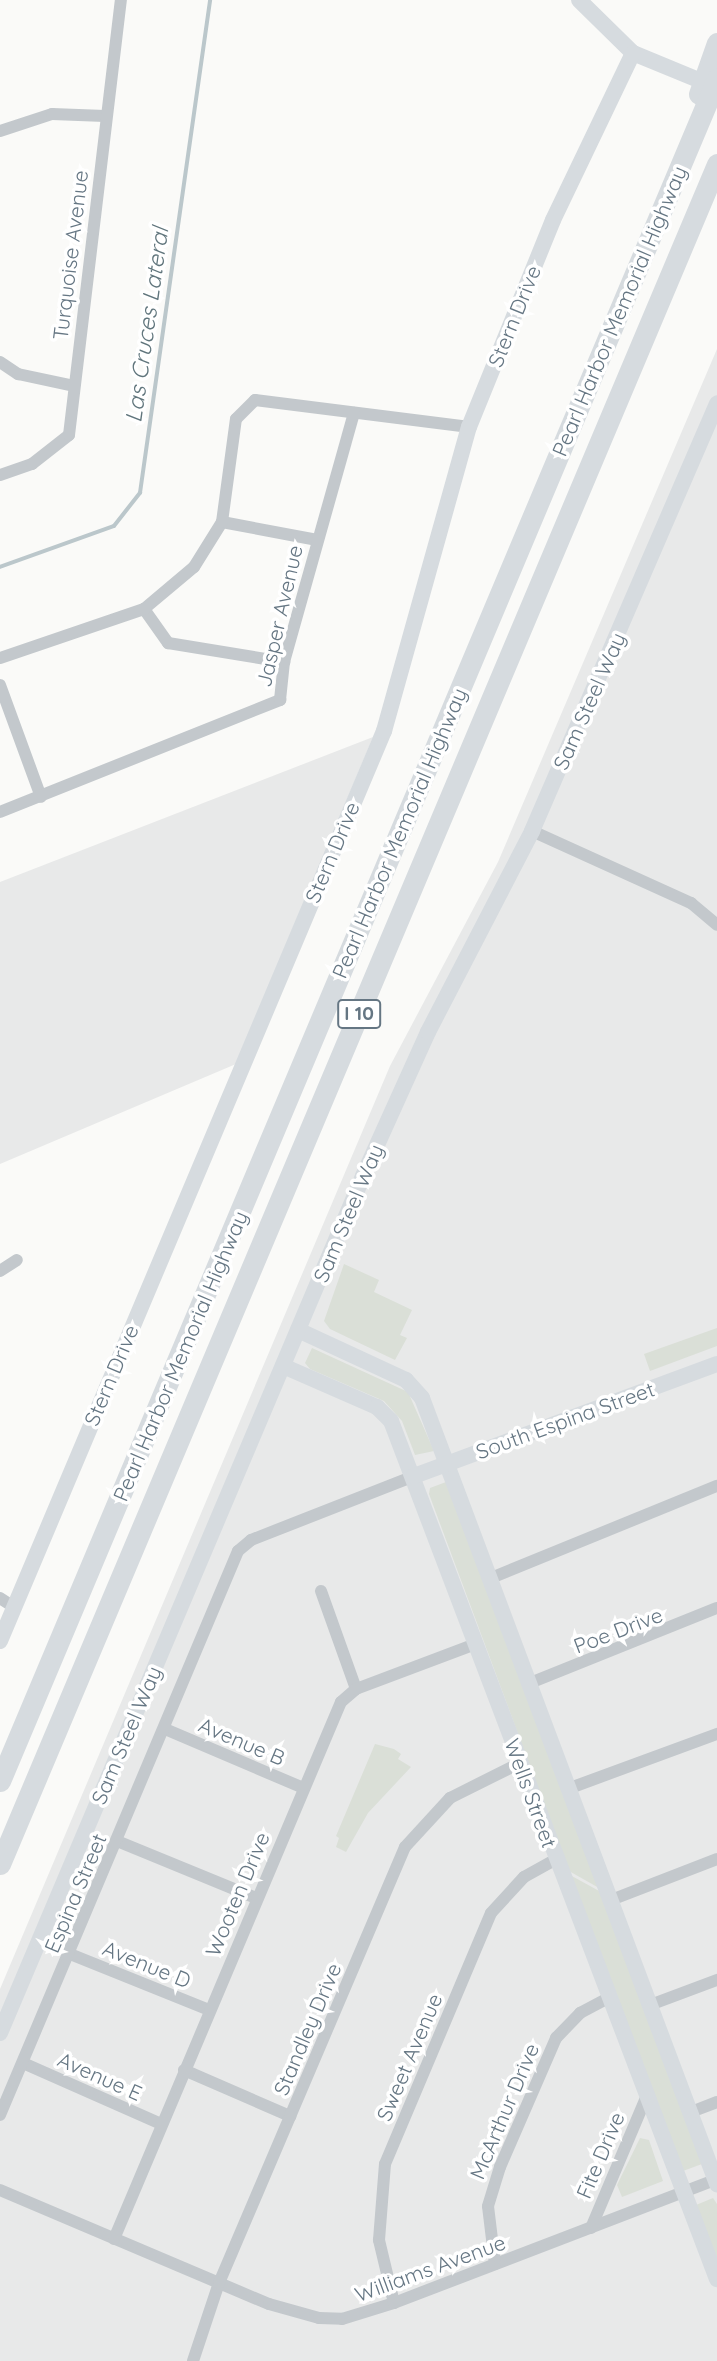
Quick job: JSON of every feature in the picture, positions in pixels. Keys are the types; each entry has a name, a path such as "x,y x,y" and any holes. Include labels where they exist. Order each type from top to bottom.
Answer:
{"highway":[{"path":"691,128 717,43"},
{"name":"Pearl Harbor Memorial Highway","path":"0,1781 576,412 691,128 717,79"},
{"name":"Pearl Harbor Memorial Highway","path":"0,1864 717,164"}],"street":[{"name":"Turquoise Avenue","path":"0,475 32,464 69,435 105,116 121,0"},
{"path":"579,0 633,53 717,88"},
{"name":"Stern Drive","path":"1,1638 7,1603 384,732 469,427 554,220 633,53"},
{"path":"0,131 52,114 105,116"},
{"path":"0,362 18,374 74,386"},
{"path":"0,658 144,610 194,568 222,522 236,419 255,400 469,427"},
{"name":"Sam Steel Way","path":"0,2033 298,1330 428,1032 532,831 717,403"},
{"name":"Jasper Avenue","path":"0,813 280,700 285,662 354,412"},
{"path":"222,522 317,540"},
{"path":"144,610 168,643 285,662"},
{"path":"0,685 41,797"},
{"path":"532,831 691,903 717,925"},
{"path":"0,1271 17,1260"},
{"name":"Wells Street","path":"298,1330 412,1386 427,1409 716,2181"},
{"name":"South Espina Street","path":"414,1476 717,1364"},
{"name":"Wells Street","path":"283,1366 385,1413 414,1476 555,1860 681,2193 717,2280"},
{"name":"Espina Street","path":"0,2115 243,1545 414,1476"},
{"path":"491,1578 717,1486"},
{"path":"321,1591 356,1689 476,1644"},
{"name":"Poe Drive","path":"530,1683 717,1608"},
{"name":"Wooten Drive","path":"114,2239 303,1788 341,1702 356,1689"},
{"name":"Avenue B","path":"165,1729 303,1788"},
{"path":"570,1787 717,1734"},
{"name":"Standley Drive","path":"193,2361 219,2283 405,1847 450,1798 520,1763"},
{"path":"117,1841 256,1898"},
{"path":"611,1900 717,1859"},
{"name":"Sweet Avenue","path":"394,2303 379,2241 385,2164 491,1913 524,1877 555,1860"},
{"name":"Avenue D","path":"70,1954 209,2010"},
{"path":"650,2005 717,1980"},
{"name":"McArthur Drive","path":"495,2264 489,2240 491,2190 556,2038 580,2013 608,1998"},
{"name":"Avenue E","path":"23,2063 161,2124"},
{"path":"184,2070 290,2116"},
{"name":"Fite Drive","path":"591,2228 646,2098"},
{"path":"691,2112 717,2102"},
{"name":"Williams Avenue","path":"0,2190 219,2283 319,2318 356,2316 394,2303 716,2181"}],"shaded area":[{"path":"717,349 717,2361 0,2361 0,1989 390,1066 498,862"},
{"path":"373,737 236,1064 0,1164 0,882"},
{"path":"344,1264 379,1280 374,1292 412,1310 400,1335 407,1338 395,1360 330,1329 324,1321"},
{"path":"717,1328 717,1346 650,1371 644,1354"},
{"path":"312,1348 408,1392 434,1451 415,1455 402,1421 384,1401 310,1369 305,1363"},
{"path":"446,1482 599,1888 569,1871 429,1494 430,1488"},
{"path":"375,1744 394,1749 401,1754 398,1759 411,1767 368,1813 346,1852 336,1847 339,1838 336,1836"},
{"path":"570,1875 601,1892 702,2164 683,2171"},
{"path":"640,2138 649,2140 663,2181 622,2197 617,2185"},
{"path":"713,2198 717,2204 717,2261 696,2205"}],"waterway":[{"name":"Las Cruces Lateral","path":"0,567 114,526 140,493 210,0"}]}
